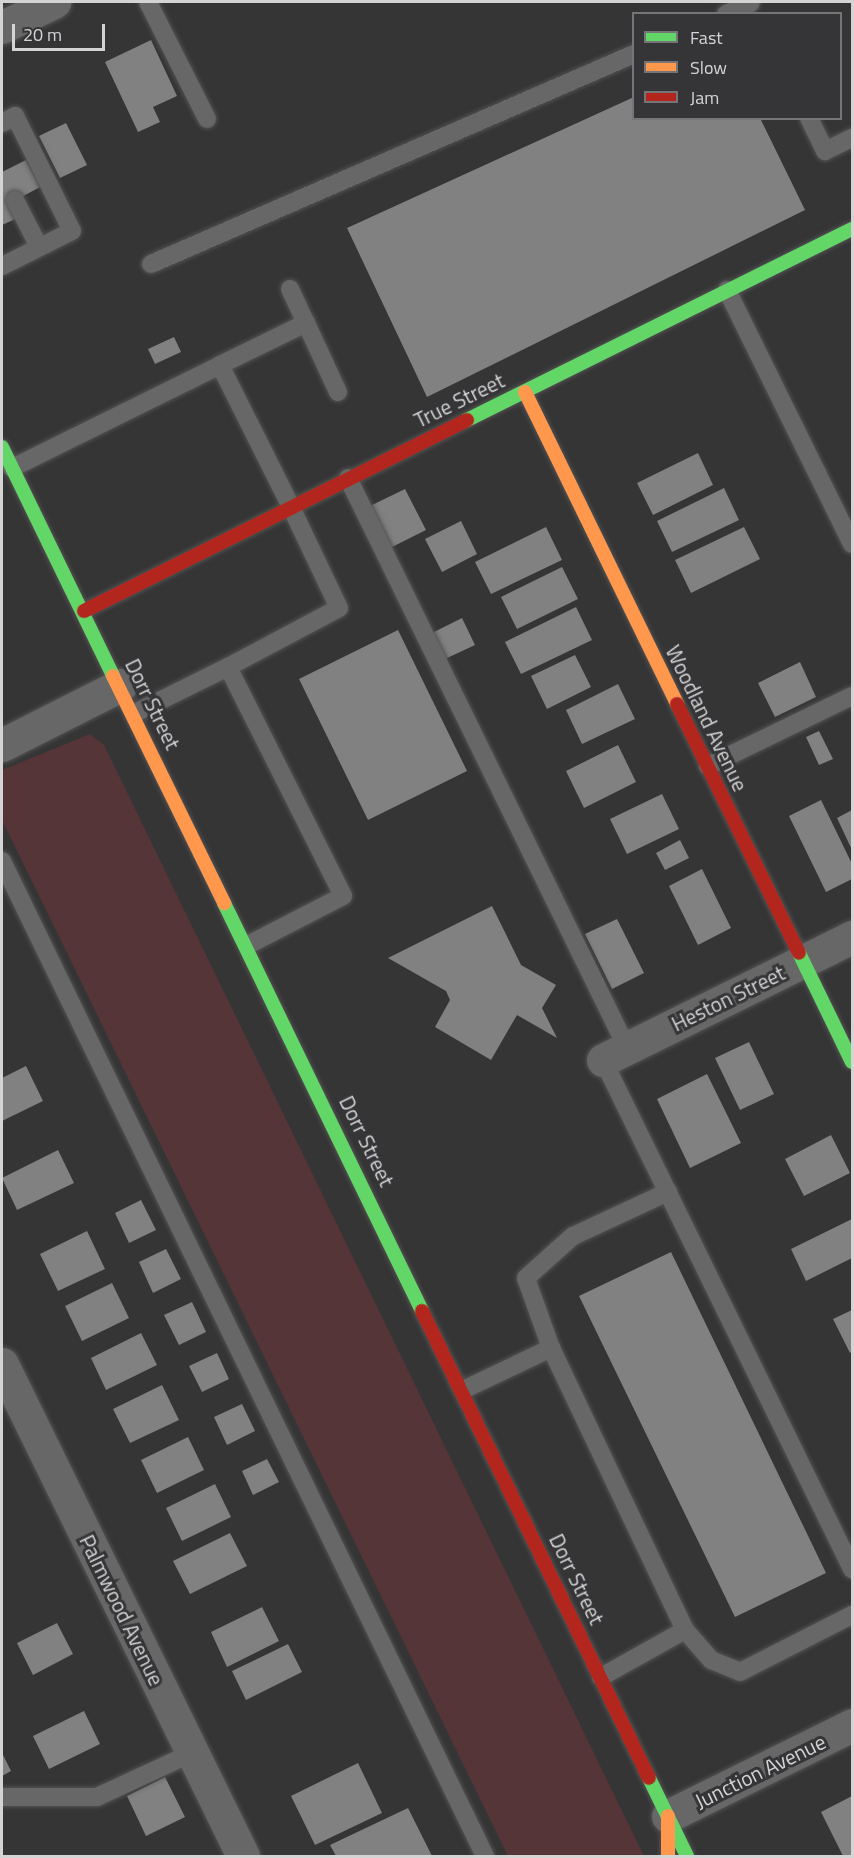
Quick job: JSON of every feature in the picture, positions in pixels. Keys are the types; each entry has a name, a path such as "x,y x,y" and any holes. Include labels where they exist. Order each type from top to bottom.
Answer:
{"street":[{"path":"2,27 54,2"},
{"name":"True Street","path":"84,611 290,505 525,392 852,229"},
{"name":"Woodland Avenue","path":"525,392 852,1062"},
{"name":"Dorr Street","path":"2,447 248,945 687,1857"},
{"path":"2,745 128,699"},
{"name":"Heston Street","path":"615,1054 852,937"},
{"name":"Palmwood Avenue","path":"2,1364 243,1857"},
{"name":"Junction Avenue","path":"668,1816 852,1725"},
{"path":"668,1816 668,1857"}],"lane":[{"path":"148,2 207,119"},
{"path":"733,12 753,6"},
{"path":"151,264 632,54"},
{"path":"2,123 15,116 72,231 3,262"},
{"path":"810,120 825,151 852,138"},
{"path":"15,200 39,247"},
{"path":"290,289 338,392"},
{"path":"727,290 852,544"},
{"path":"12,468 306,323"},
{"path":"128,699 228,667 339,608 220,365"},
{"path":"348,478 615,1054 668,1192 852,1569"},
{"path":"228,667 343,896 248,945"},
{"path":"708,765 852,696"},
{"path":"2,861 485,1857"},
{"path":"668,1192 573,1236 526,1278 551,1348 685,1630 711,1660 740,1672 852,1615"},
{"path":"463,1390 551,1348"},
{"path":"601,1677 685,1630"},
{"path":"2,1797 97,1797 192,1753"}],"shaded area":[{"path":"90,734 104,745 644,1856 508,1856 2,820 2,770"}],"building":[{"path":"151,40 177,96 153,107 160,122 138,132 105,62"},
{"path":"632,98 632,120 761,120 805,210 427,397 347,228"},
{"path":"66,123 87,165 60,178 39,136"},
{"path":"26,160 40,187 12,202 20,217 2,225 2,172"},
{"path":"174,337 181,352 155,364 148,349"},
{"path":"698,453 713,485 653,515 637,483"},
{"path":"724,488 739,520 672,552 657,521"},
{"path":"405,489 426,530 388,549 368,507"},
{"path":"461,521 477,554 442,572 425,539"},
{"path":"546,527 562,560 491,594 475,562"},
{"path":"744,527 760,559 691,593 675,560"},
{"path":"562,567 578,599 517,629 501,597"},
{"path":"576,607 592,640 521,674 505,642"},
{"path":"462,618 475,645 445,659 432,633"},
{"path":"398,630 467,771 368,820 299,679"},
{"path":"575,655 591,687 547,709 531,676"},
{"path":"800,662 816,697 775,717 758,683"},
{"path":"618,684 635,719 582,744 566,710"},
{"path":"819,731 833,759 819,765 806,737"},
{"path":"618,745 636,782 584,808 566,771"},
{"path":"662,794 679,829 627,854 610,819"},
{"path":"821,800 852,864 852,879 826,892 789,816"},
{"path":"852,810 852,850 837,818"},
{"path":"680,840 689,858 665,870 656,853"},
{"path":"702,869 731,928 698,945 669,886"},
{"path":"492,906 521,965 556,985 542,1008 557,1038 517,1015 491,1060 435,1027 450,1000 446,991 388,958"},
{"path":"617,919 644,973 612,989 585,934"},
{"path":"749,1042 774,1094 740,1110 715,1058"},
{"path":"26,1066 43,1101 2,1121 2,1078"},
{"path":"707,1074 741,1143 690,1168 657,1099"},
{"path":"831,1135 850,1173 804,1196 785,1159"},
{"path":"58,1150 74,1183 17,1210 2,1178"},
{"path":"141,1200 156,1230 129,1243 115,1213"},
{"path":"852,1219 852,1258 806,1281 791,1249"},
{"path":"87,1231 105,1269 58,1291 40,1254"},
{"path":"166,1249 181,1279 153,1293 139,1262"},
{"path":"671,1252 826,1573 735,1617 579,1296"},
{"path":"112,1283 129,1318 82,1341 65,1306"},
{"path":"192,1302 206,1332 179,1345 164,1315"},
{"path":"852,1310 852,1351 850,1353 833,1319"},
{"path":"141,1333 157,1365 106,1390 91,1358"},
{"path":"217,1353 229,1379 202,1392 189,1366"},
{"path":"162,1385 179,1420 130,1443 113,1409"},
{"path":"242,1404 255,1431 227,1445 214,1417"},
{"path":"188,1437 204,1470 157,1493 141,1460"},
{"path":"267,1459 279,1482 253,1495 242,1471"},
{"path":"215,1484 231,1517 182,1541 166,1508"},
{"path":"230,1533 247,1566 190,1594 173,1561"},
{"path":"262,1607 279,1641 227,1667 211,1632"},
{"path":"57,1623 73,1654 33,1675 17,1643"},
{"path":"288,1644 302,1672 246,1700 232,1671"},
{"path":"84,1711 100,1744 49,1769 33,1736"},
{"path":"2,1753 11,1771 2,1776"},
{"path":"358,1763 382,1813 315,1845 291,1796"},
{"path":"165,1777 185,1817 146,1836 127,1796"},
{"path":"852,1796 852,1856 843,1856 821,1812"},
{"path":"408,1808 432,1856 336,1856 330,1845"}],"traffic: fast":[{"path":"467,420 852,229"},
{"path":"2,447 113,676"},
{"path":"224,903 422,1311"},
{"path":"799,953 852,1062"},
{"path":"649,1778 687,1856"}],"traffic: slow":[{"path":"525,392 677,704"},
{"path":"113,676 224,903"},
{"path":"668,1816 668,1856"}],"traffic: jam":[{"path":"84,611 467,420"},
{"path":"677,704 799,953"},
{"path":"422,1311 649,1778"}]}
